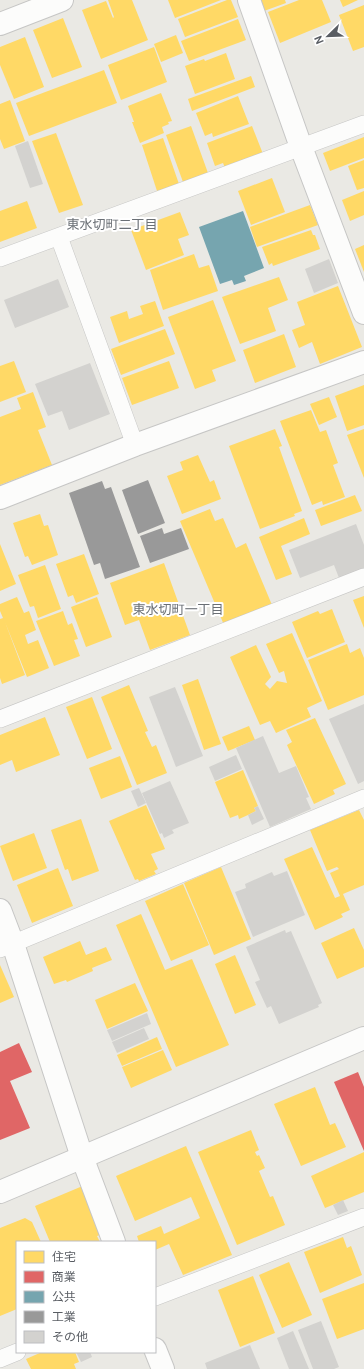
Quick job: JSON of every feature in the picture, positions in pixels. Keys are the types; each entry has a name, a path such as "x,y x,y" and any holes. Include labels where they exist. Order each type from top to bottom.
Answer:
{"street":[{"path":"0,24 62,0"},
{"path":"249,0 301,147 364,313"},
{"path":"0,498 134,445 364,362"},
{"path":"0,910 6,947 114,1241"},
{"path":"0,1192 364,1038"},
{"path":"156,1352 163,1369"}],"lane":[{"path":"0,258 364,124"},
{"path":"59,237 134,445"},
{"path":"0,719 364,577"},
{"path":"6,947 364,798"},
{"path":"156,1297 364,1217"},
{"path":"0,1359 16,1352"}],"building: 住宅":[{"path":"108,0 132,0 148,40 101,59 82,10 106,1 113,18 114,17"},
{"path":"168,0 221,0 175,18"},
{"path":"227,0 231,0 238,17 185,37 178,19"},
{"path":"260,0 285,0 286,3 264,11"},
{"path":"299,0 322,0 331,22 280,43 268,12"},
{"path":"340,0 358,0 343,7"},
{"path":"364,5 364,47 353,51 339,15"},
{"path":"63,18 82,67 52,78 33,30"},
{"path":"238,19 246,40 189,61 181,41"},
{"path":"176,35 183,53 161,62 154,44"},
{"path":"25,37 44,87 14,99 0,65 0,47"},
{"path":"154,47 167,82 121,100 108,65"},
{"path":"226,53 235,79 195,94 185,66 204,59 205,61"},
{"path":"104,70 117,103 29,136 16,103"},
{"path":"251,76 255,87 192,111 188,99"},
{"path":"161,93 172,121 168,122 169,124 162,127 164,133 140,143 128,106"},
{"path":"238,96 249,124 213,137 212,133 205,136 196,113"},
{"path":"10,100 25,141 4,149 0,139 0,104"},
{"path":"191,126 208,173 183,182 166,135"},
{"path":"252,126 263,154 225,168 223,163 215,166 207,143"},
{"path":"56,133 83,205 59,213 32,141"},
{"path":"364,137 364,158 330,171 323,153"},
{"path":"163,138 179,184 157,191 142,145"},
{"path":"364,160 364,188 357,190 348,166"},
{"path":"272,178 285,212 251,225 238,191"},
{"path":"364,191 364,215 350,221 342,200"},
{"path":"27,201 37,228 0,242 0,211"},
{"path":"310,205 318,225 257,247 250,227"},
{"path":"180,212 189,235 178,239 184,255 146,270 131,230"},
{"path":"311,230 313,235 315,235 320,249 273,266 272,263 269,265 262,247"},
{"path":"364,245 364,272 355,249"},
{"path":"194,254 199,268 209,265 218,291 163,310 150,270"},
{"path":"279,277 288,300 268,308 276,331 240,344 222,297"},
{"path":"338,286 362,347 320,364 312,342 299,348 292,330 305,325 297,302"},
{"path":"213,300 236,361 212,370 216,381 195,389 168,317"},
{"path":"155,301 164,326 119,343 110,317 127,311 129,319 143,314 140,306"},
{"path":"165,329 175,354 121,375 111,349"},
{"path":"284,334 296,367 255,383 243,350"},
{"path":"14,361 26,392 0,402 0,366"},
{"path":"169,361 179,388 132,405 122,378"},
{"path":"364,385 364,425 347,431 335,396"},
{"path":"33,392 46,427 38,430 52,465 0,485 0,417 21,409 17,398"},
{"path":"329,397 337,417 319,425 310,404"},
{"path":"311,410 320,432 326,430 338,463 333,465 345,497 323,505 322,501 312,505 280,421"},
{"path":"275,429 282,446 279,447 302,511 294,514 295,516 260,529 229,446"},
{"path":"364,429 364,478 347,435"},
{"path":"198,455 210,482 214,480 221,499 182,514 167,476 183,470 180,462"},
{"path":"355,495 362,511 321,526 315,510"},
{"path":"210,509 215,521 223,518 236,548 246,543 272,605 224,625 180,521"},
{"path":"40,514 44,526 48,525 58,555 32,565 28,556 25,557 13,523"},
{"path":"304,518 310,534 281,546 292,574 276,580 259,537"},
{"path":"0,544 16,584 0,591"},
{"path":"84,554 99,594 76,603 73,595 68,597 56,564"},
{"path":"164,563 190,635 150,650 139,620 125,625 110,583"},
{"path":"45,565 61,609 38,618 34,606 30,607 18,575"},
{"path":"364,596 364,628 353,600"},
{"path":"17,597 24,613 29,611 36,630 25,635 28,644 38,640 49,668 27,677 5,622 25,675 2,684 0,678 0,619 3,618 0,611 0,604"},
{"path":"97,597 112,637 86,647 71,607"},
{"path":"332,609 345,642 307,658 292,622 318,611 320,614"},
{"path":"63,611 68,625 72,623 78,639 74,640 80,656 54,666 36,621"},
{"path":"292,633 322,701 307,708 311,717 276,733 270,721 260,725 230,657 256,645 271,677 265,684 270,689 277,681 287,683 284,671 279,673 266,644"},
{"path":"347,644 350,653 360,648 364,658 364,695 328,710 308,660"},
{"path":"198,679 221,744 204,750 182,685"},
{"path":"129,685 148,731 145,732 152,747 156,745 167,773 137,785 101,697"},
{"path":"92,697 112,749 87,759 66,707"},
{"path":"45,717 60,755 16,772 12,760 0,765 0,735"},
{"path":"315,718 346,784 333,790 335,794 314,804 287,745 292,742 286,730"},
{"path":"249,726 255,740 228,751 222,737"},
{"path":"120,756 132,787 101,799 89,768"},
{"path":"243,770 258,806 254,808 256,811 239,819 238,815 230,818 215,782"},
{"path":"146,805 165,849 151,854 158,869 154,871 156,874 139,881 138,879 135,880 109,821"},
{"path":"359,810 364,820 364,885 343,894 350,910 341,914 343,917 315,930 284,859 312,847 335,898 340,896 330,873 339,869 337,867 327,871 310,830"},
{"path":"81,819 99,871 72,881 68,869 65,870 51,830"},
{"path":"34,833 47,868 13,881 0,846"},
{"path":"221,867 251,939 214,955 184,883"},
{"path":"58,868 73,906 32,923 17,885"},
{"path":"183,884 209,945 171,961 145,901"},
{"path":"141,914 165,970 192,959 229,1045 176,1067 116,925"},
{"path":"354,928 364,950 364,967 337,979 321,943"},
{"path":"80,941 86,955 106,947 112,960 92,968 93,971 67,982 66,980 54,984 43,957"},
{"path":"235,955 256,1005 235,1014 215,964"},
{"path":"0,965 14,997 0,1003"},
{"path":"135,983 148,1011 107,1029 95,1000"},
{"path":"157,1037 162,1049 122,1066 117,1055"},
{"path":"163,1050 172,1070 131,1088 122,1067"},
{"path":"315,1087 330,1125 335,1123 346,1147 301,1166 274,1104"},
{"path":"251,1130 259,1150 255,1152 257,1156 259,1155 265,1168 259,1171 270,1197 273,1196 285,1225 237,1245 198,1152"},
{"path":"186,1146 232,1255 183,1275 169,1244 156,1250 156,1241 139,1241 137,1236 161,1226 164,1234 200,1218 191,1197 135,1221 116,1176"},
{"path":"364,1152 364,1192 325,1208 311,1176"},
{"path":"85,1185 106,1233 97,1236 100,1241 50,1241 35,1206"},
{"path":"25,1218 32,1222 41,1241 16,1241 16,1309 0,1316 0,1228"},
{"path":"343,1237 347,1248 351,1246 362,1275 320,1293 304,1252"},
{"path":"289,1262 312,1315 282,1328 259,1275"},
{"path":"253,1276 275,1333 240,1347 218,1290"},
{"path":"364,1283 364,1329 337,1339 322,1299"},
{"path":"40,1353 75,1353 79,1362 74,1364 76,1369 31,1369 26,1359"}],"building: 商業":[{"path":"19,1043 32,1072 10,1081 30,1128 0,1140 0,1052"},
{"path":"358,1072 364,1087 364,1151 334,1082"}],"building: 公共":[{"path":"243,211 264,268 244,276 246,281 234,285 232,280 220,284 199,227"}],"building: 工業":[{"path":"148,480 165,523 138,534 122,490"},
{"path":"102,481 105,489 111,487 140,567 105,579 100,563 94,565 69,493"},
{"path":"162,528 164,534 181,528 189,549 150,563 140,536"}],"building: その他":[{"path":"28,141 43,184 30,188 15,146"},
{"path":"329,259 338,283 314,293 305,269"},
{"path":"58,279 69,307 15,328 4,300"},
{"path":"90,363 110,414 69,430 62,411 48,416 35,384"},
{"path":"356,524 364,545 364,568 339,578 334,565 300,578 289,550"},
{"path":"175,687 203,756 176,767 149,697"},
{"path":"364,704 364,781 358,784 329,719"},
{"path":"263,736 279,773 296,766 309,797 306,798 311,809 270,827 236,748"},
{"path":"236,755 242,769 215,781 209,767"},
{"path":"170,781 189,823 172,830 174,833 164,838 162,833 160,834 142,793"},
{"path":"139,788 146,803 138,807 131,791"},
{"path":"258,806 264,819 252,825 248,815 256,811 254,808"},
{"path":"287,871 305,915 253,937 235,892 246,888 245,884 272,872 274,876"},
{"path":"285,930 286,933 291,931 322,1003 318,1005 319,1007 279,1024 271,1006 267,1008 255,982 260,980 246,947"},
{"path":"147,1013 151,1024 112,1041 107,1030"},
{"path":"144,1028 149,1039 117,1053 112,1042"},
{"path":"343,1200 348,1211 338,1215 333,1205"},
{"path":"321,1321 339,1367 334,1369 313,1369 298,1330"},
{"path":"293,1331 309,1369 289,1369 277,1338"},
{"path":"250,1345 260,1369 207,1369 205,1363"},
{"path":"76,1353 90,1353 92,1357 81,1362"}],"district":[{"name":"東水切町二丁目","path":"112,224"},
{"name":"東水切町一丁目","path":"178,609"}]}
